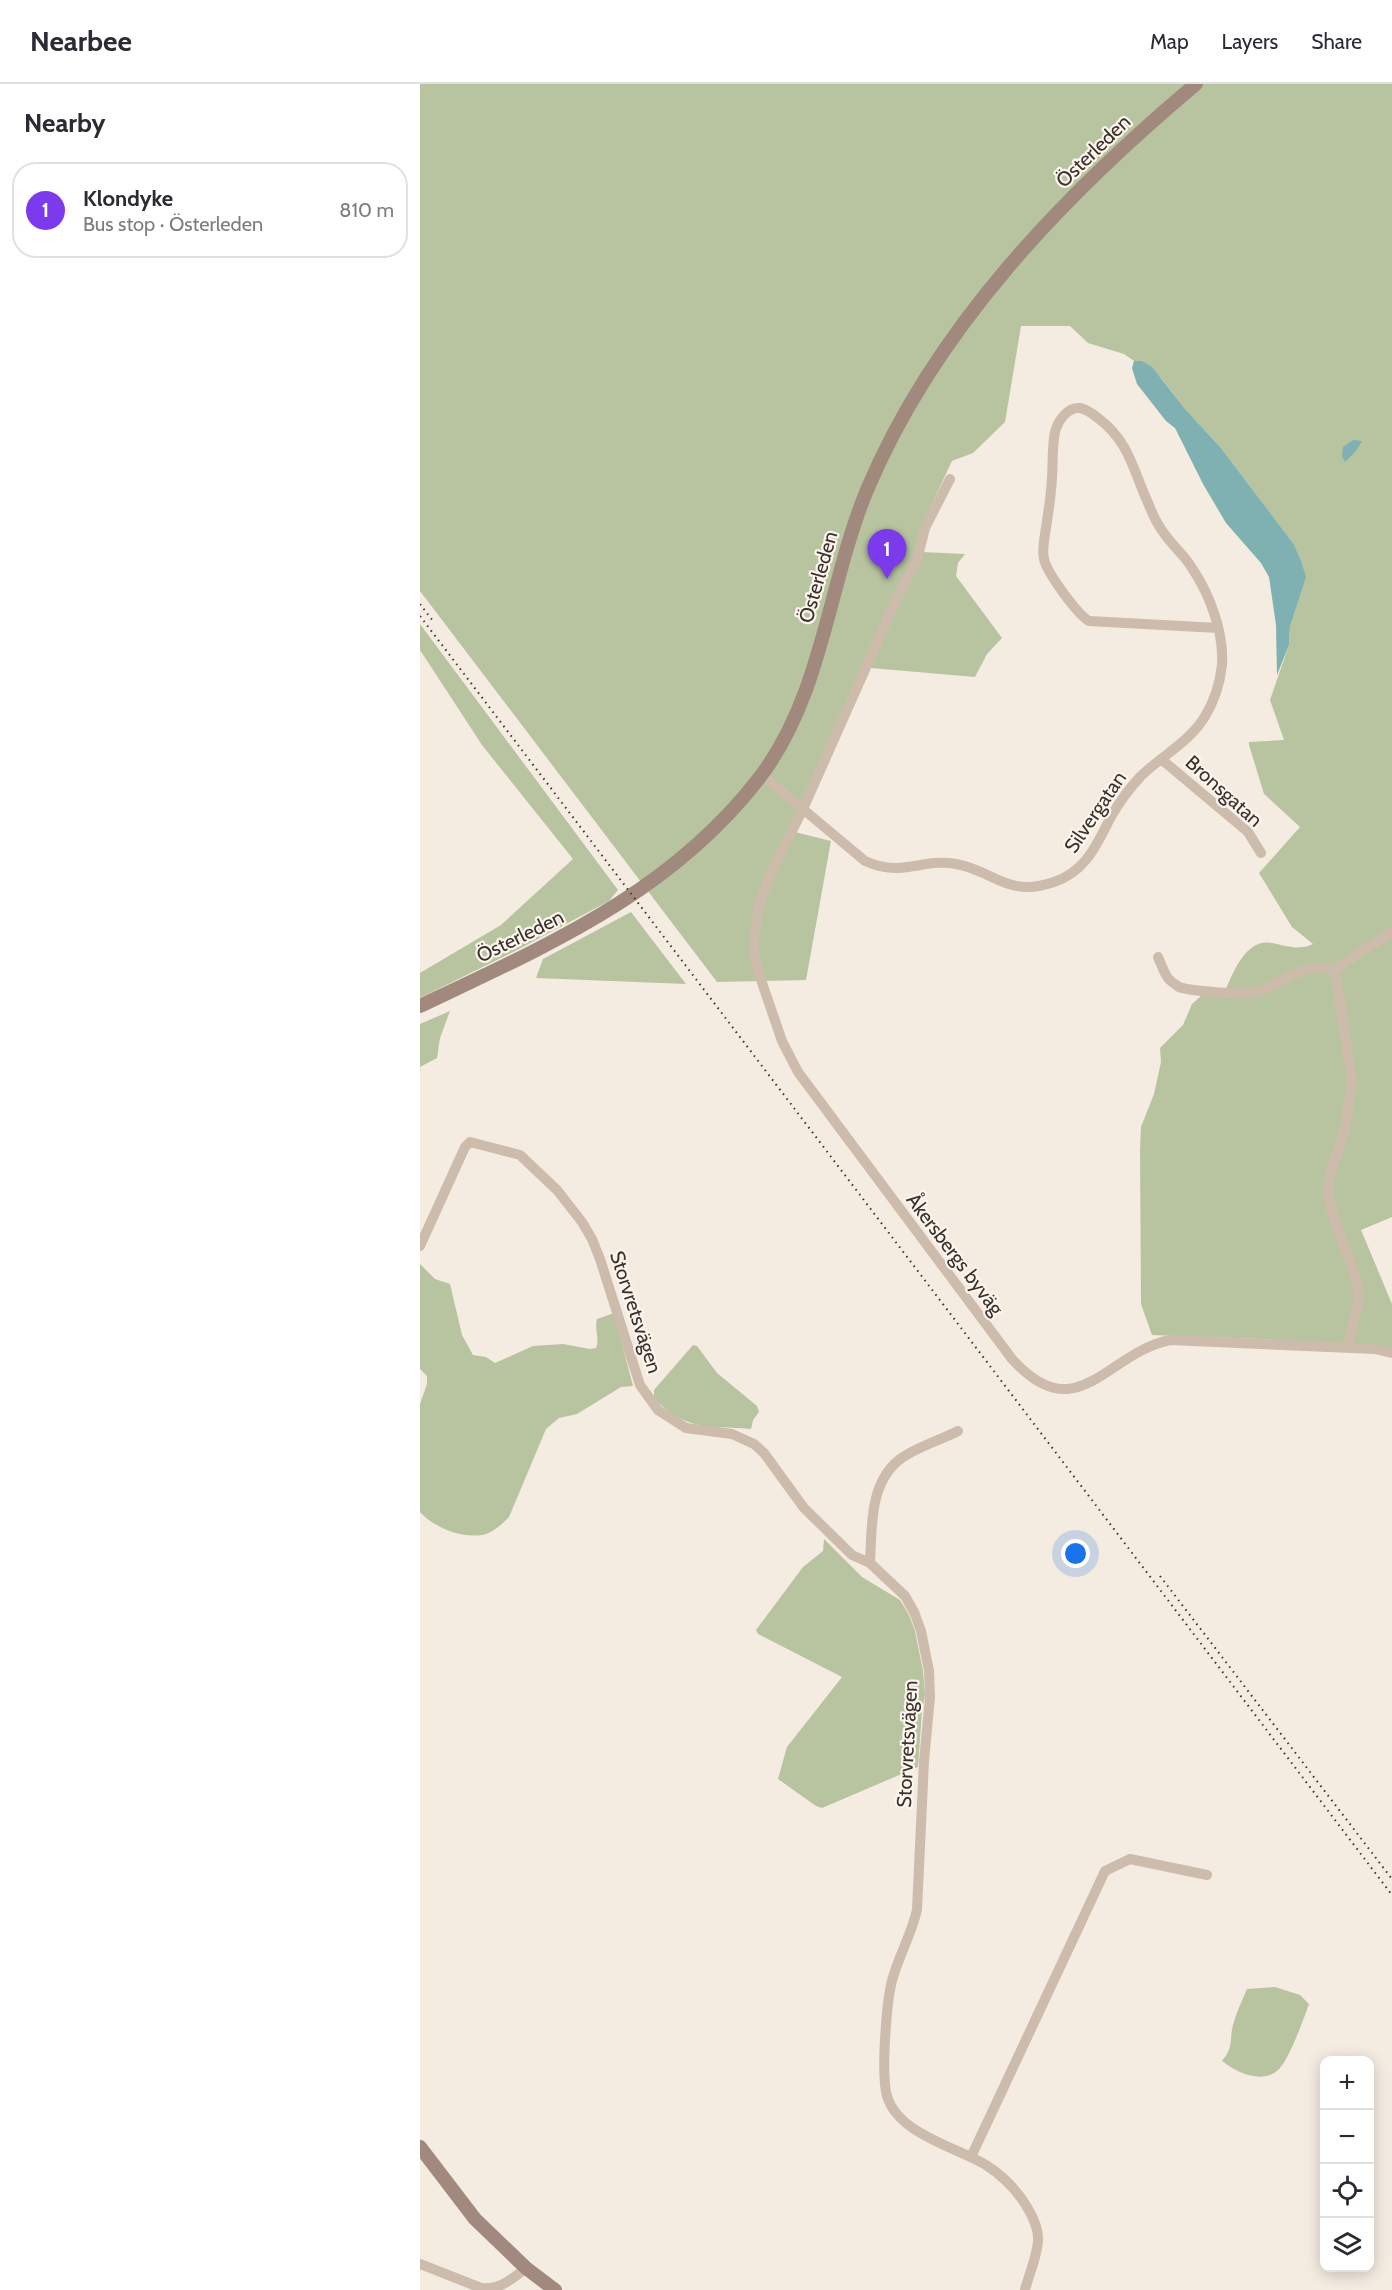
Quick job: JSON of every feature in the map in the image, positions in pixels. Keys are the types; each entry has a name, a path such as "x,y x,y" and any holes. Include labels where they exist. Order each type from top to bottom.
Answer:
{"street":[{"name":"Österleden","path":"420,1006 572,933 643,889 697,846 723,821 762,774 784,739 808,682 851,532 901,418 924,381 966,319 1063,208 1100,169 1196,84"},
{"name":"Silvergatan","path":"762,774 865,861 879,867 893,870 931,864 955,864 974,869 1009,886 1035,886 1061,880 1092,854 1125,794 1204,718 1217,692 1222,665 1221,642 1218,627 1211,605 1202,585 1159,525 1148,504 1134,463 1121,441 1106,424 1086,411 1080,408 1067,412 1055,433 1051,495 1043,550 1048,568 1077,611 1089,621 1097,622 1218,627"},
{"name":"Åkersbergs byväg","path":"950,480 925,528 917,560 895,602 769,877 759,905 754,954 789,1058 809,1089 955,1284 1025,1372 1045,1386 1065,1389 1078,1387 1103,1376 1147,1347 1170,1340 1376,1349 1392,1353"},
{"name":"Bronsgatan","path":"1161,759 1248,832 1261,853"},
{"path":"1335,970 1392,932"},
{"path":"1158,957 1168,979 1180,987 1242,994 1258,991 1309,967 1325,966 1335,970"},
{"path":"1335,970 1352,1081 1345,1129 1330,1174 1328,1193 1332,1212 1355,1276 1359,1296 1348,1348"},
{"name":"Storvretsvägen","path":"420,1246 465,1147 470,1142 520,1155 557,1190 592,1239 640,1385 648,1399 666,1416 686,1428 732,1434 754,1444 764,1453 804,1508 852,1555 870,1563 905,1596 921,1631 929,1671 930,1697 924,1761 917,1910 889,1993 886,2062 888,2098 903,2120 917,2131 970,2157 1000,2175 1019,2195 1034,2219 1038,2240 1025,2290"},
{"path":"870,1563 872,1517 883,1476 900,1459 958,1431"},
{"path":"970,2157 1105,1872 1130,1859 1207,1875"},
{"path":"420,2147 475,2219 526,2268 555,2290"},
{"path":"420,2264 481,2288 492,2289 506,2284 526,2268"}],"green space":[{"path":"420,84 1392,84 1392,1217 1361,1230 1392,1304 1392,1350 1262,1339 1152,1335 1141,1304 1141,1127 1154,1094 1161,1062 1160,1048 1183,1025 1192,1004 1202,995 1226,989 1243,957 1255,945 1272,943 1298,948 1313,944 1292,927 1259,873 1300,827 1264,794 1249,745 1249,742 1284,740 1270,700 1289,645 1295,604 1293,543 1221,448 1186,410 1161,378 1142,361 1134,361 1124,354 1088,343 1070,326 1021,326 1005,422 973,453 952,461 921,527 922,552 965,554 958,563 956,576 1002,638 987,654 975,677 871,668 795,832 831,841 806,980 717,982 420,591"},
{"path":"420,624 618,890 609,901 420,998 420,973 501,925 573,859 482,745 420,650"},
{"path":"631,912 686,984 536,978 543,959"},
{"path":"450,1011 440,1038 437,1058 420,1067 420,1024"},
{"path":"420,1264 435,1279 450,1284 462,1335 473,1355 486,1357 495,1363 533,1346 563,1344 596,1348 597,1319 614,1313 633,1386 621,1387 577,1414 559,1418 546,1429 509,1517 496,1529 486,1534 460,1534 441,1528 420,1512 420,1404 427,1384 427,1376 420,1369"},
{"path":"693,1345 697,1346 717,1373 757,1406 759,1412 753,1420 751,1429 688,1422 677,1417 654,1398 654,1390"},
{"path":"824,1539 862,1577 900,1600 915,1631 925,1695 918,1767 822,1808 778,1779 787,1747 842,1677 758,1634 756,1630 803,1567 823,1551"},
{"path":"1275,1987 1300,1995 1309,2004 1286,2059 1277,2071 1263,2076 1248,2075 1222,2061 1230,2048 1234,2020 1247,1989"}],"water":[{"path":"1134,361 1142,361 1152,367 1186,410 1221,448 1293,543 1306,577 1290,626 1289,645 1277,675 1276,625 1269,577 1261,563 1226,523 1203,484 1175,428 1166,421 1137,384 1132,368"},
{"path":"1353,440 1362,441 1345,462 1342,456 1343,447"}],"railway":[{"path":"420,604 433,621"},
{"path":"420,616 1392,1895"},
{"path":"1160,1576 1392,1879"}],"place":[{"name":"Klondyke","path":"887,579"}]}
